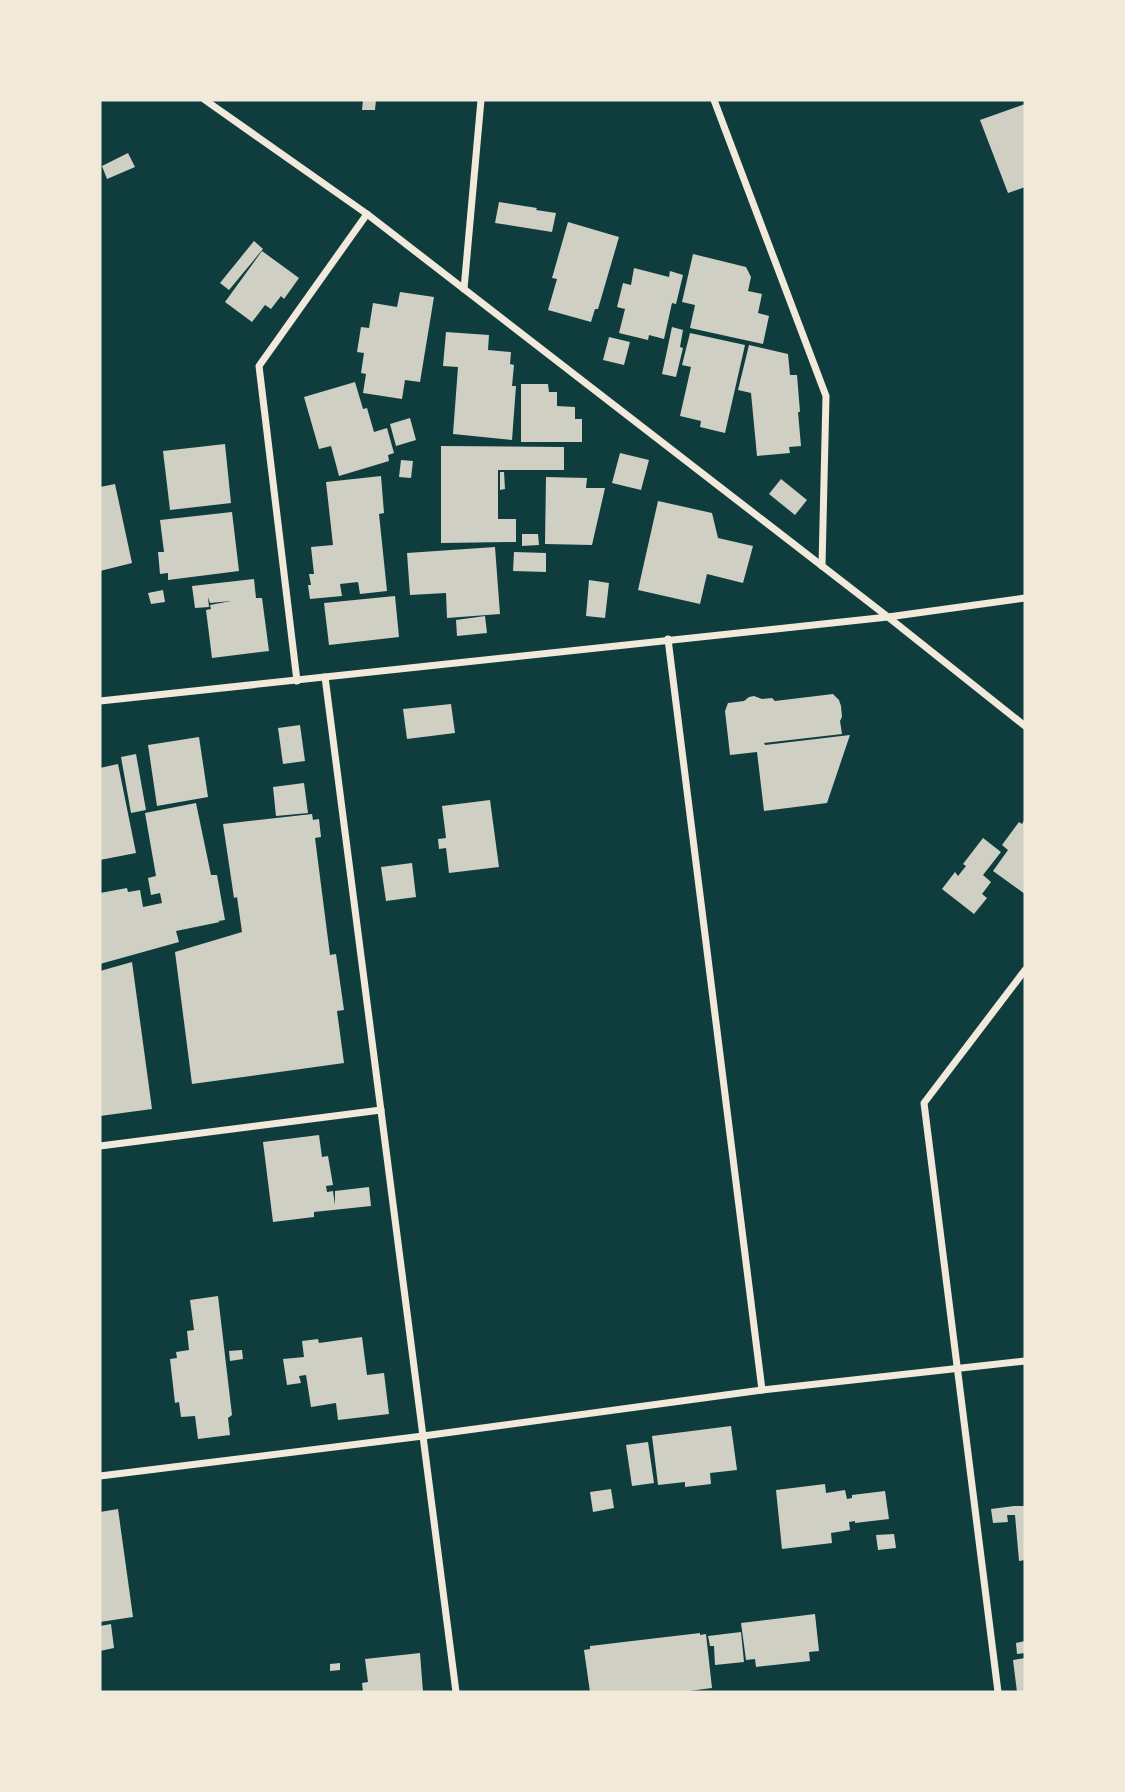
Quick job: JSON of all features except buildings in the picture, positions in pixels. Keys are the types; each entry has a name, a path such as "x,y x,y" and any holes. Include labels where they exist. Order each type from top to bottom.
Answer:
{"street":[{"path":"205,100 367,214 1025,726"},
{"path":"464,289 481,100"},
{"path":"714,100 826,396 822,566"},
{"path":"297,681 259,366 367,214"},
{"path":"100,701 888,617 1025,598"},
{"path":"668,639 762,1390"},
{"path":"325,677 456,1692"},
{"path":"998,1692 924,1103 1025,970"},
{"path":"100,1146 382,1110"},
{"path":"100,1476 762,1390 1025,1361"}]}
